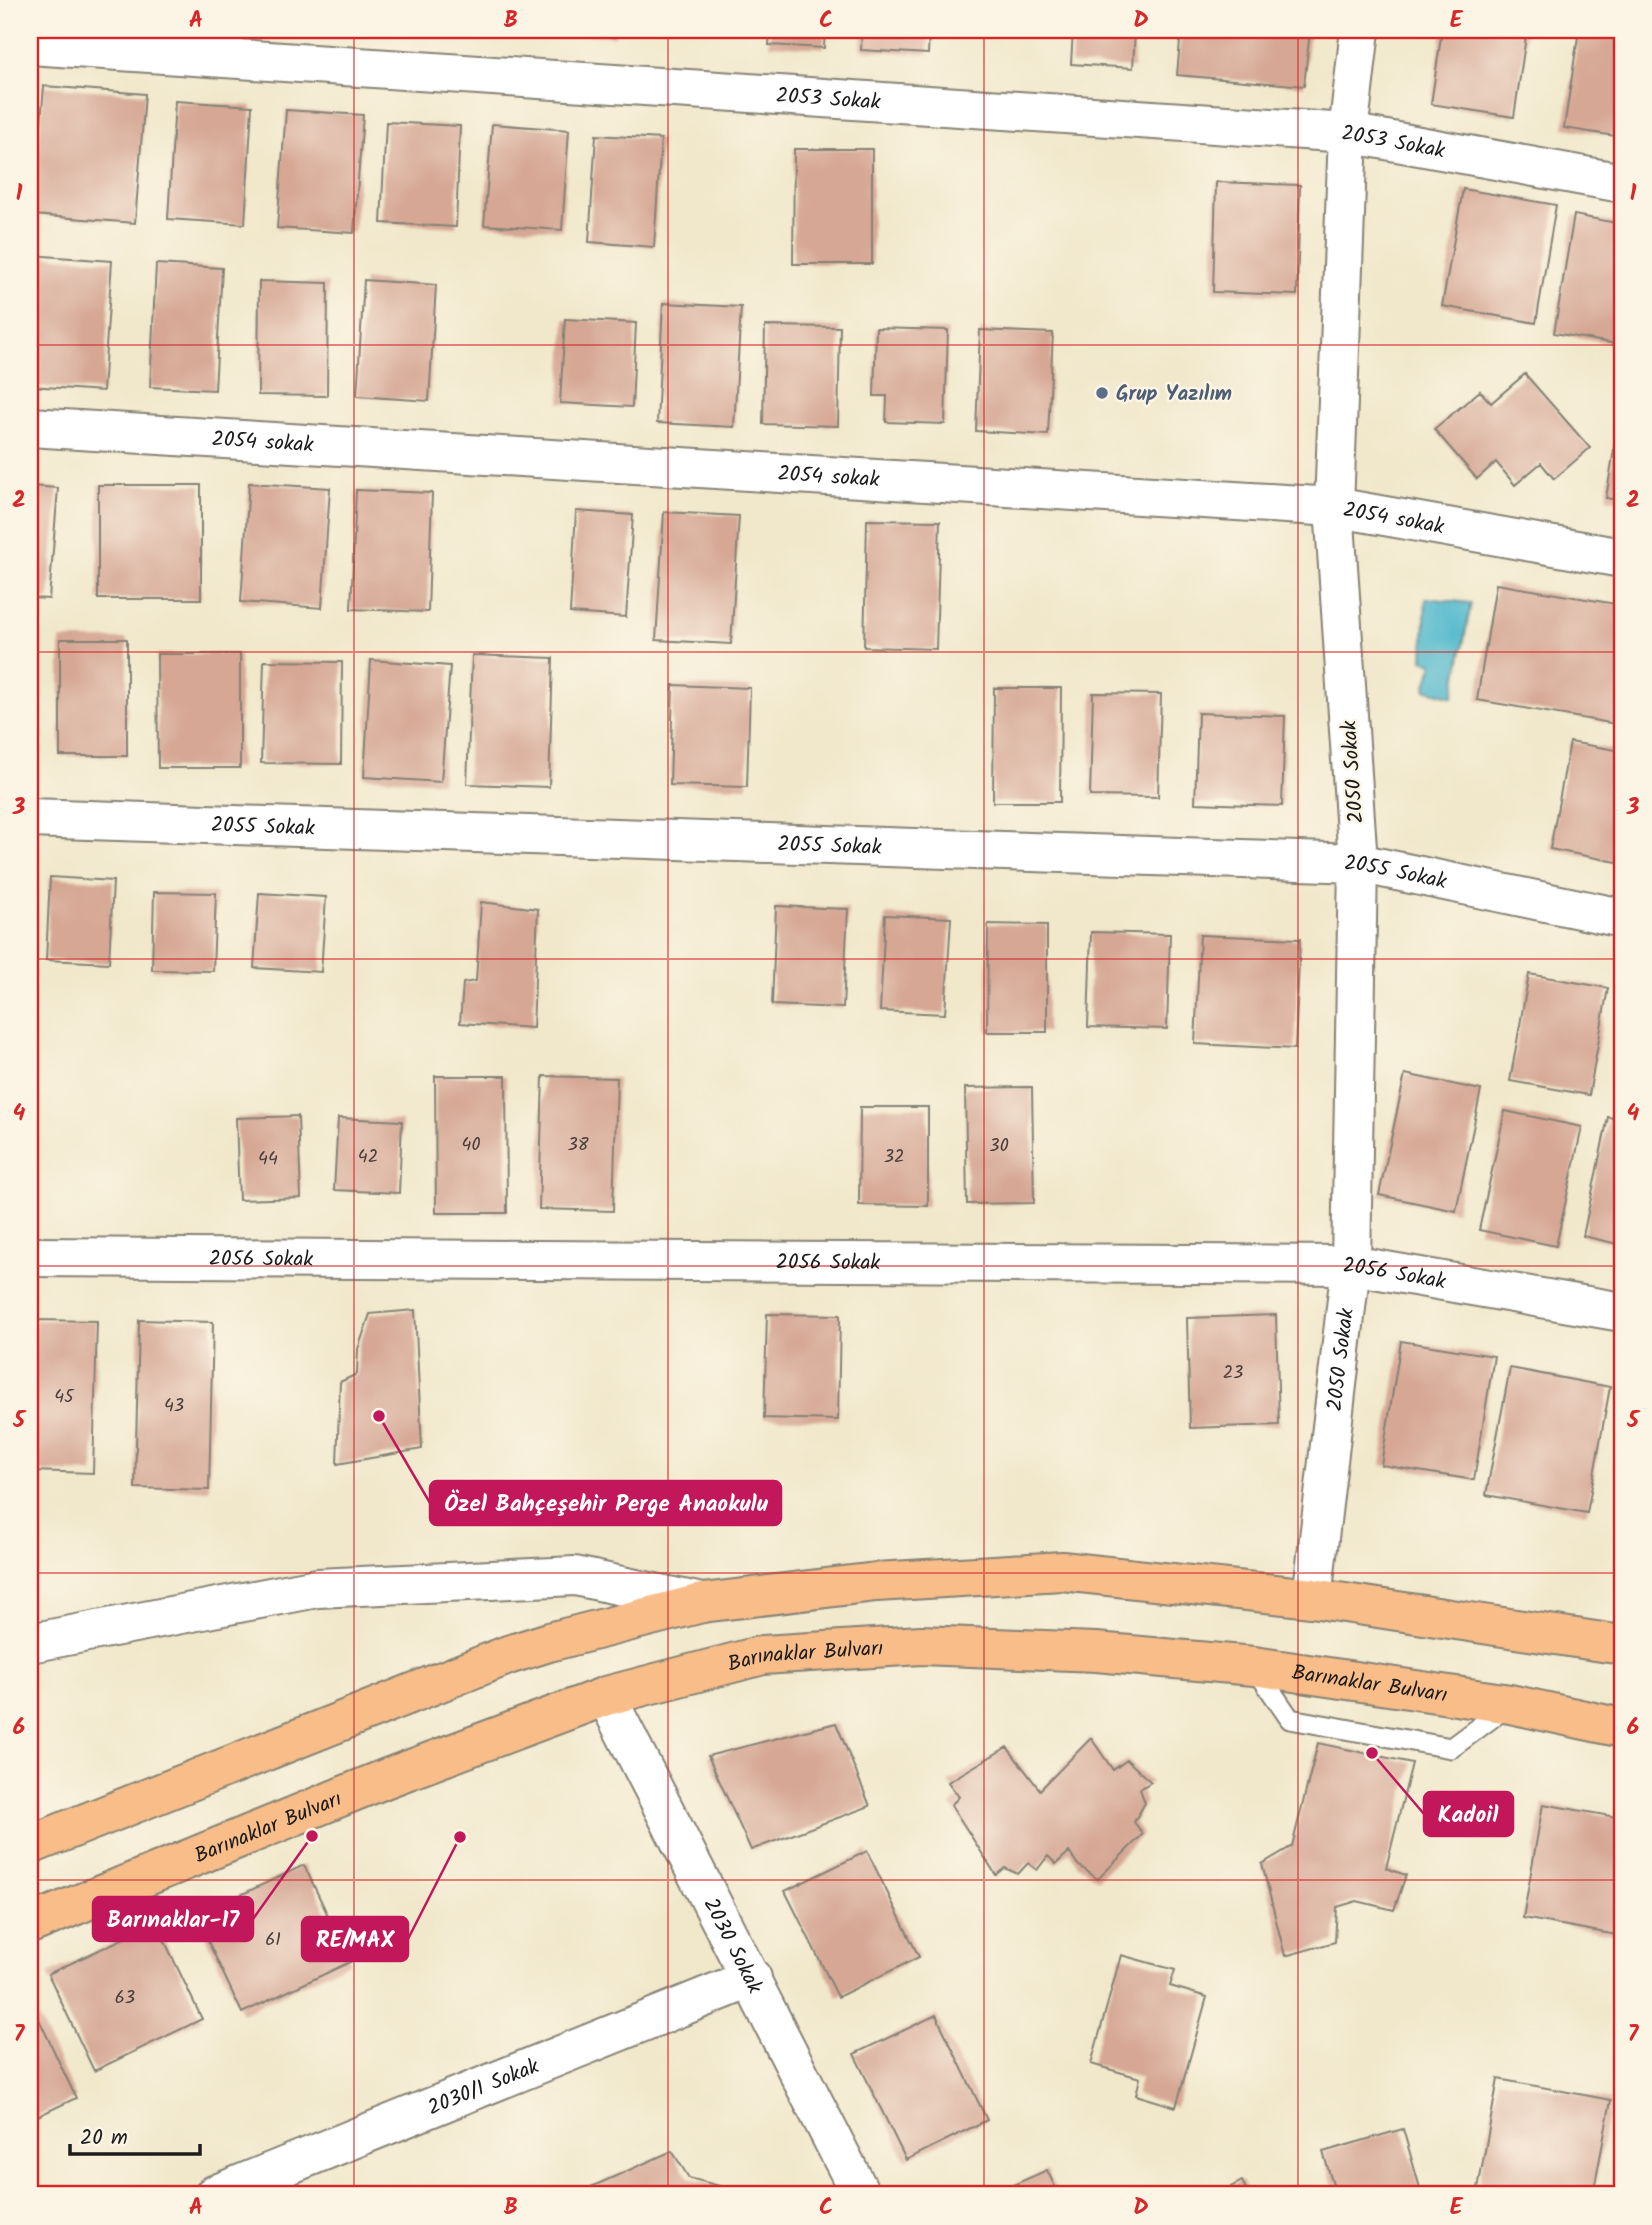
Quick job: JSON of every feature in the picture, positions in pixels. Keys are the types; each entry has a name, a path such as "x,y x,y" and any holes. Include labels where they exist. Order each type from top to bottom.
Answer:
{"main road":[{"path":"30,1845 508,1655 702,1603 876,1582 1062,1571 1312,1598 1622,1645"},
{"name":"Barınaklar Bulvarı","path":"30,1924 387,1778 606,1696 763,1655 921,1644 1097,1652 1254,1666 1510,1704 1622,1728"}],"street":[{"name":"2050 Sokak","path":"1312,1598 1350,1265 1358,863 1334,507 1348,133 1360,30"},
{"name":"2053 Sokak","path":"30,45 1348,133 1622,183"},
{"name":"2054 sokak","path":"30,427 1334,507 1622,558"},
{"name":"2055 Sokak","path":"30,818 1358,863 1622,918"},
{"name":"2056 Sokak","path":"30,1257 1350,1265 1622,1312"},
{"path":"30,1643 317,1588 575,1576 702,1603"},
{"name":"2030 Sokak","path":"606,1696 861,2195"},
{"name":"2030/1 Sokak","path":"214,2195 752,1978"}],"lane":[{"path":"1254,1666 1290,1718 1451,1748 1510,1704"}],"water":[{"path":"1426,598 1471,603 1453,697 1425,689 1433,663 1423,660"}],"building":[{"path":"561,30 616,30 615,37"},
{"path":"770,30 825,30 824,48 769,45"},
{"path":"862,30 929,30 928,54 861,50"},
{"path":"1073,30 1135,30 1133,68 1071,64"},
{"path":"1181,30 1310,30 1304,86 1177,75"},
{"path":"1442,30 1527,30 1514,117 1431,104"},
{"path":"1579,30 1622,30 1622,137 1564,128"},
{"path":"44,86 145,94 135,223 33,215"},
{"path":"175,101 252,106 245,224 168,219"},
{"path":"286,110 363,115 354,233 277,228"},
{"path":"386,122 460,126 456,227 381,223"},
{"path":"492,124 569,130 562,230 484,225"},
{"path":"596,135 661,139 654,247 589,242"},
{"path":"794,149 872,149 872,264 793,264"},
{"path":"1216,182 1300,185 1297,295 1213,292"},
{"path":"1463,189 1556,205 1536,323 1442,306"},
{"path":"1574,215 1622,224 1622,345 1554,333"},
{"path":"30,255 112,261 103,391 30,386"},
{"path":"156,264 222,268 215,390 150,387"},
{"path":"364,280 436,285 429,401 357,396"},
{"path":"259,281 328,283 327,396 258,395"},
{"path":"663,303 741,307 734,427 657,423"},
{"path":"565,319 636,323 632,407 560,403"},
{"path":"765,326 840,327 838,426 763,424"},
{"path":"876,328 948,330 945,424 886,422 887,396 874,396"},
{"path":"980,330 1053,333 1048,435 976,431"},
{"path":"1525,374 1590,448 1554,479 1541,463 1515,485 1496,462 1477,479 1434,429 1480,391 1491,403"},
{"path":"1622,407 1622,501 1606,498"},
{"path":"249,483 330,488 322,608 241,602"},
{"path":"98,485 201,485 201,599 98,599"},
{"path":"30,486 58,488 49,599 30,598"},
{"path":"356,490 432,493 428,612 351,609"},
{"path":"576,511 633,515 626,617 570,613"},
{"path":"664,512 739,516 731,644 656,640"},
{"path":"867,520 940,521 936,649 864,647"},
{"path":"1496,584 1622,605 1622,725 1477,700"},
{"path":"60,639 127,639 127,756 60,756"},
{"path":"157,654 240,654 240,768 158,768"},
{"path":"472,655 553,658 549,787 467,784"},
{"path":"371,660 450,666 441,782 364,777"},
{"path":"264,661 342,662 341,764 261,763"},
{"path":"673,685 750,688 747,787 670,785"},
{"path":"994,688 1061,688 1060,802 993,802"},
{"path":"1093,693 1161,694 1158,797 1090,796"},
{"path":"1198,713 1285,716 1282,806 1195,803"},
{"path":"1570,742 1622,751 1622,863 1550,849"},
{"path":"50,877 113,881 109,963 46,960"},
{"path":"154,892 216,893 213,971 152,970"},
{"path":"259,893 326,897 321,972 254,968"},
{"path":"481,902 538,909 533,1028 460,1023 463,983 476,981"},
{"path":"776,906 848,909 843,1008 772,1005"},
{"path":"885,915 951,918 945,1014 880,1011"},
{"path":"988,924 1047,925 1047,1032 987,1032"},
{"path":"1091,932 1170,934 1167,1029 1088,1027"},
{"path":"1200,935 1300,939 1295,1049 1195,1044"},
{"path":"1529,974 1608,988 1589,1095 1510,1081"},
{"path":"1405,1074 1481,1090 1456,1211 1379,1195"},
{"path":"435,1076 506,1076 507,1213 436,1213"},
{"path":"543,1076 617,1078 613,1211 539,1209"},
{"path":"1032,1087 1034,1203 967,1204 965,1088"},
{"path":"860,1107 928,1107 928,1206 859,1205"},
{"path":"1505,1111 1582,1127 1556,1246 1479,1230"},
{"path":"298,1116 301,1198 239,1200 236,1118"},
{"path":"1608,1117 1622,1120 1622,1245 1583,1236"},
{"path":"338,1118 402,1121 399,1193 334,1190"},
{"path":"415,1310 422,1449 337,1464 340,1382 357,1374 358,1349 370,1314"},
{"path":"767,1314 840,1315 838,1420 764,1418"},
{"path":"1276,1315 1279,1425 1190,1428 1187,1318"},
{"path":"35,1320 97,1321 93,1473 31,1471"},
{"path":"139,1320 213,1322 209,1490 135,1488"},
{"path":"1401,1341 1494,1356 1474,1480 1381,1465"},
{"path":"1510,1368 1610,1387 1587,1513 1486,1495"},
{"path":"836,1723 870,1806 751,1850 708,1756"},
{"path":"1091,1738 1113,1770 1127,1760 1151,1782 1140,1789 1145,1803 1134,1822 1143,1834 1098,1879 1078,1865 1069,1852 1056,1864 1048,1856 1037,1870 1028,1863 1018,1874 1005,1868 996,1875 951,1805 959,1797 948,1782 1007,1747 1040,1790"},
{"path":"1318,1743 1412,1763 1386,1868 1406,1875 1394,1910 1357,1901 1337,1907 1335,1942 1285,1956 1262,1864 1292,1846"},
{"path":"1543,1804 1622,1818 1622,1936 1523,1918"},
{"path":"867,1851 919,1957 838,1997 785,1891"},
{"path":"304,1865 350,1962 242,2013 196,1916"},
{"path":"156,1923 202,2019 94,2071 48,1974"},
{"path":"1121,1955 1175,1970 1170,1986 1207,1997 1176,2107 1136,2095 1140,2078 1091,2064"},
{"path":"30,2000 76,2098 30,2120"},
{"path":"936,2015 987,2120 906,2160 854,2054"},
{"path":"1498,2079 1611,2100 1593,2195 1515,2195 1478,2189"},
{"path":"1403,2129 1422,2195 1336,2195 1323,2152"},
{"path":"672,2151 689,2178 754,2195 595,2195 591,2187"},
{"path":"1047,2170 1059,2195 991,2195"},
{"path":"1242,2181 1249,2195 1215,2195"}],"place":[{"name":"Grup Yazılım","path":"1102,393"},
{"name":"Özel Bahçeşehir Perge Anaokulu","path":"379,1416"},
{"name":"Kadoil","path":"1372,1753"},
{"name":"Barınaklar-17","path":"312,1836"},
{"name":"RE/MAX","path":"460,1837"}]}
